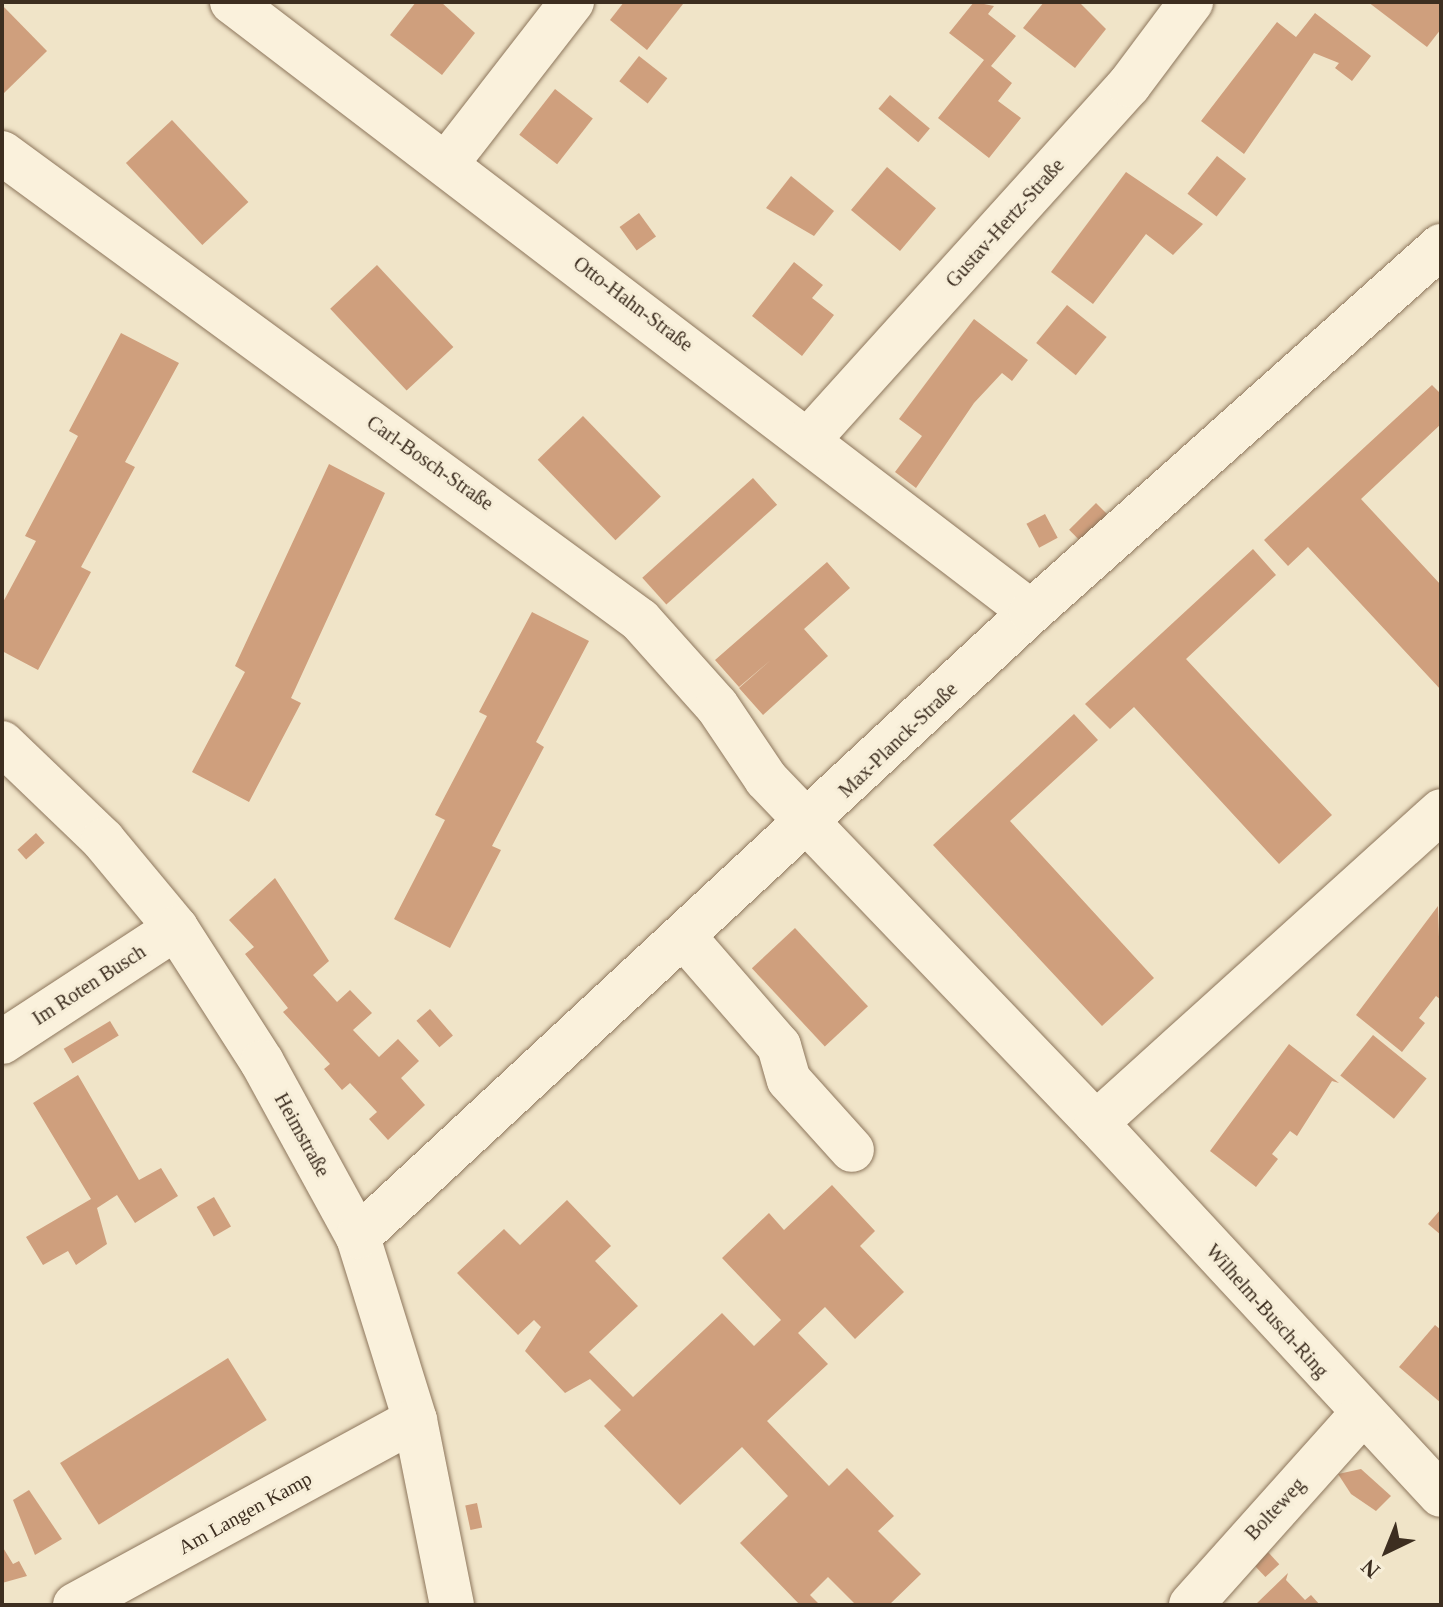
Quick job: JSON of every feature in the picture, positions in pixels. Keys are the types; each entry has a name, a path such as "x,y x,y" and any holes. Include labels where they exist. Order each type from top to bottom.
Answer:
{"street":[{"name":"Otto-Hahn-Straße","path":"232,2 810,438 1031,612"},
{"path":"447,163 572,2"},
{"name":"Gustav-Hertz-Straße","path":"810,438 1129,85 1191,2"},
{"name":"Carl-Bosch-Straße","path":"2,153 640,620 811,824"},
{"name":"Max-Planck-Straße","path":"358,1237 811,824 1031,612 1441,246"},
{"name":"Heimstraße","path":"2,743 103,840 176,928 262,1062 358,1237 415,1420 452,1605"},
{"path":"1096,1123 1441,811"},
{"name":"Wilhelm-Busch-Ring","path":"811,824 1096,1123 1362,1414 1439,1490"},
{"name":"Im Roten Busch","path":"2,1042 176,928"},
{"path":"685,938 779,1046 789,1080 852,1150"},
{"name":"Bolteweg","path":"1191,1605 1362,1414"},
{"name":"Am Langen Kamp","path":"75,1605 415,1420"}],"building":[{"path":"416,2 441,2 475,33 442,75 390,35"},
{"path":"624,2 683,4 647,50 610,20"},
{"path":"974,2 994,6 988,14 1016,36 991,66 1012,83 998,101 1021,118 989,158 938,118 984,60 949,33"},
{"path":"1044,2 1079,2 1106,29 1075,68 1023,28"},
{"path":"1368,2 1441,2 1441,29 1427,47"},
{"path":"2,5 47,51 2,95"},
{"path":"1315,13 1371,56 1352,81 1335,68 1339,63 1314,53 1244,154 1201,121 1277,22 1296,37"},
{"path":"639,56 667,78 648,103 619,81"},
{"path":"555,89 593,119 557,164 519,135"},
{"path":"890,95 930,128 918,142 878,109"},
{"path":"172,120 248,202 202,245 126,163"},
{"path":"1217,156 1246,179 1217,217 1187,194"},
{"path":"887,167 936,208 900,251 851,210"},
{"path":"1126,172 1203,224 1173,255 1146,234 1093,304 1051,272"},
{"path":"791,176 834,211 814,236 766,208"},
{"path":"639,213 656,236 637,251 620,227"},
{"path":"794,262 823,285 812,298 834,315 802,356 752,316"},
{"path":"377,265 453,347 407,391 330,309"},
{"path":"1067,305 1107,337 1076,375 1036,343"},
{"path":"974,319 1028,360 1012,381 1002,373 974,403 916,488 895,472 922,436 899,419"},
{"path":"121,333 179,363 125,462 135,467 81,567 91,572 38,670 2,651 2,604 36,541 25,536 78,436 69,431"},
{"path":"1432,385 1441,394 1441,424 1361,499 1441,585 1441,690 1308,547 1288,566 1264,540"},
{"path":"583,416 661,497 615,540 538,460"},
{"path":"329,464 385,493 291,698 301,703 249,802 192,772 245,672 235,666"},
{"path":"753,478 777,505 666,604 642,578"},
{"path":"1096,503 1107,514 1080,541 1069,530"},
{"path":"1045,514 1058,538 1039,548 1026,524"},
{"path":"1253,549 1276,575 1186,659 1332,815 1279,864 1134,707 1110,729 1085,704"},
{"path":"827,562 850,588 804,629 828,656 763,715 739,688 772,659 739,687 715,660"},
{"path":"532,612 589,641 536,742 544,747 492,846 501,850 450,948 394,919 445,820 435,815 487,716 479,712"},
{"path":"1074,714 1098,740 1010,821 1154,978 1102,1026 933,845"},
{"path":"36,833 45,843 26,859 17,850"},
{"path":"275,878 329,961 313,975 337,1002 350,990 372,1013 353,1030 379,1057 398,1039 419,1061 401,1078 425,1105 388,1140 369,1119 377,1112 350,1083 342,1090 324,1069 330,1064 283,1012 288,1008 245,954 254,947 229,920"},
{"path":"1438,906 1441,1000 1436,996 1419,1018 1425,1023 1402,1052 1356,1015"},
{"path":"795,928 868,1006 825,1046 752,968"},
{"path":"430,1009 453,1035 439,1047 416,1021"},
{"path":"110,1021 119,1036 72,1063 64,1049"},
{"path":"1373,1035 1427,1078 1394,1119 1340,1075"},
{"path":"1289,1044 1339,1083 1332,1081 1297,1136 1290,1131 1272,1154 1278,1159 1256,1187 1210,1151"},
{"path":"78,1075 139,1180 161,1168 178,1196 135,1223 117,1195 97,1208 107,1244 76,1265 68,1251 43,1265 26,1237 91,1199 33,1103"},
{"path":"832,1185 875,1231 860,1246 904,1292 855,1339 825,1307 798,1333 828,1364 767,1421 829,1486 847,1468 894,1516 878,1531 921,1574 889,1605 856,1605 828,1577 810,1595 820,1605 800,1605 740,1543 788,1496 742,1447 680,1505 604,1426 621,1410 590,1379 565,1393 525,1351 541,1327 534,1320 518,1335 457,1273 504,1229 520,1245 567,1200 611,1246 595,1261 638,1306 589,1352 633,1397 722,1313 754,1346 781,1320 722,1258 769,1213 784,1230"},
{"path":"214,1197 231,1226 214,1236 197,1207"},
{"path":"1441,1209 1441,1235 1428,1224"},
{"path":"1435,1325 1441,1330 1441,1403 1399,1367"},
{"path":"228,1358 267,1420 99,1525 60,1463"},
{"path":"1361,1469 1391,1496 1376,1511 1351,1494 1338,1474"},
{"path":"29,1490 62,1539 35,1555 13,1500"},
{"path":"477,1503 482,1527 470,1530 465,1505"},
{"path":"2,1546 13,1564 19,1561 27,1576 2,1583"},
{"path":"1267,1551 1279,1564 1265,1577 1253,1564"},
{"path":"1288,1573 1286,1580 1305,1600 1311,1595 1320,1605 1255,1605"}]}
